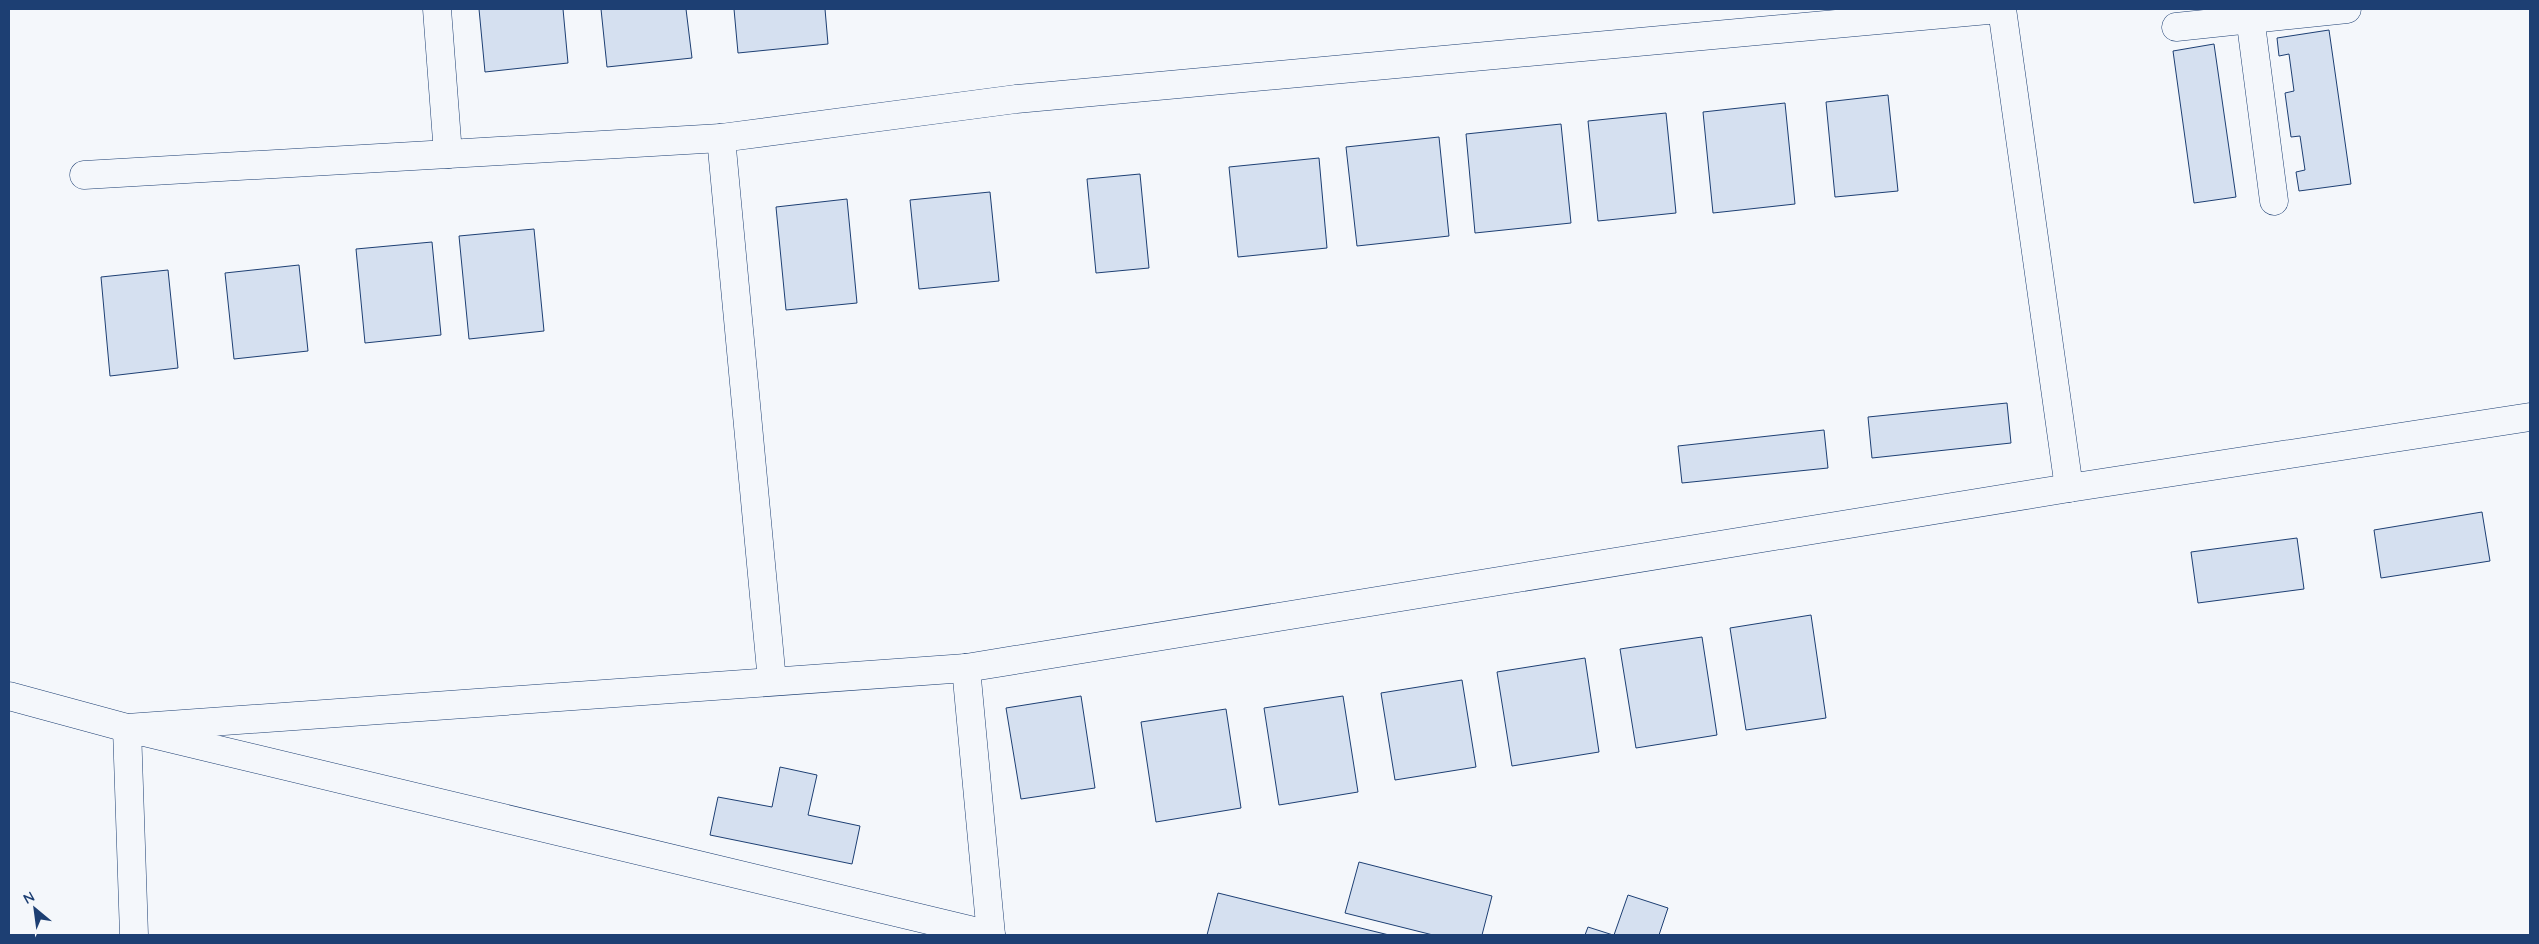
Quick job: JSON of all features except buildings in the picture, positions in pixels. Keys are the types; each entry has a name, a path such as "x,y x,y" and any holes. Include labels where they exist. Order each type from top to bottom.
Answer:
{"street":[{"path":"437,9 448,154"},
{"path":"84,175 721,138 1016,99 2001,9 2069,488"},
{"path":"2176,27 2250,13 2347,9"},
{"path":"2250,13 2274,200"},
{"path":"721,138 772,681"},
{"path":"127,728 966,668 2069,488 2530,418"},
{"path":"9,696 127,728 991,935 966,668"},
{"path":"127,728 134,935"}]}
